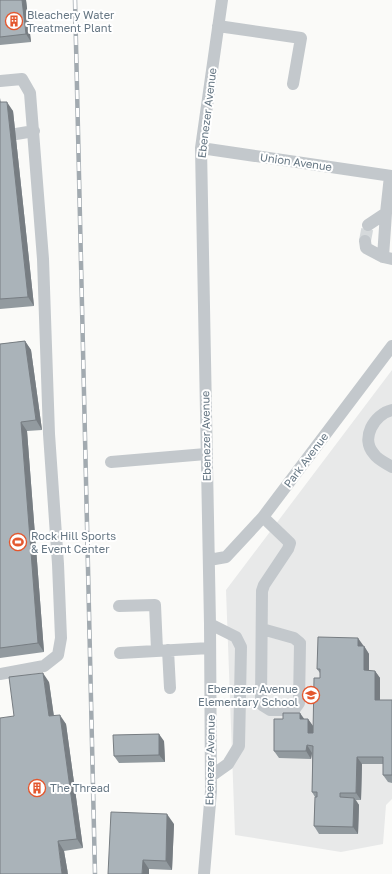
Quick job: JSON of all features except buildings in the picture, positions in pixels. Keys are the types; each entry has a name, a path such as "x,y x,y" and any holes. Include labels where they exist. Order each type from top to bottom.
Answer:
{"street":[{"name":"Ebenezer Avenue","path":"204,874 210,776 210,624 201,148 222,0"},
{"path":"218,26 301,38 293,84"},
{"path":"0,81 22,79 30,93 43,259 49,434 58,564 61,638 58,655 44,666 0,674"},
{"path":"16,134 34,131"},
{"name":"Union Avenue","path":"201,148 391,176"},
{"path":"365,241 366,248 388,258 386,213 391,176"},
{"path":"368,225 386,213"},
{"name":"Park Avenue","path":"209,560 226,558 263,517 387,363 392,346"},
{"path":"392,410 383,413 375,421 370,431 368,440 373,454 392,467"},
{"path":"111,462 206,454"},
{"path":"262,629 294,638 300,643 299,703 294,710 270,710 262,705 262,629 264,585 288,549 290,543 263,517"},
{"path":"119,606 155,605 170,688"},
{"path":"210,624 236,637 242,647 239,746 228,764 210,776"},
{"path":"120,652 210,648"}],"shaded area":[{"name":"Ebenezer Avenue Elementary School","path":"392,370 392,799 386,805 383,844 341,852 235,835 226,590"}],"tunnel":[{"path":"365,241 368,225"}],"railway":[{"path":"75,0 95,874"}],"place":[{"name":"Bleachery Water Treatment Plant","path":"14,21"},
{"name":"Rock Hill Sports & Event Center","path":"18,542"},
{"name":"Ebenezer Avenue Elementary School","path":"311,695"},
{"name":"The Thread","path":"37,788"}]}
